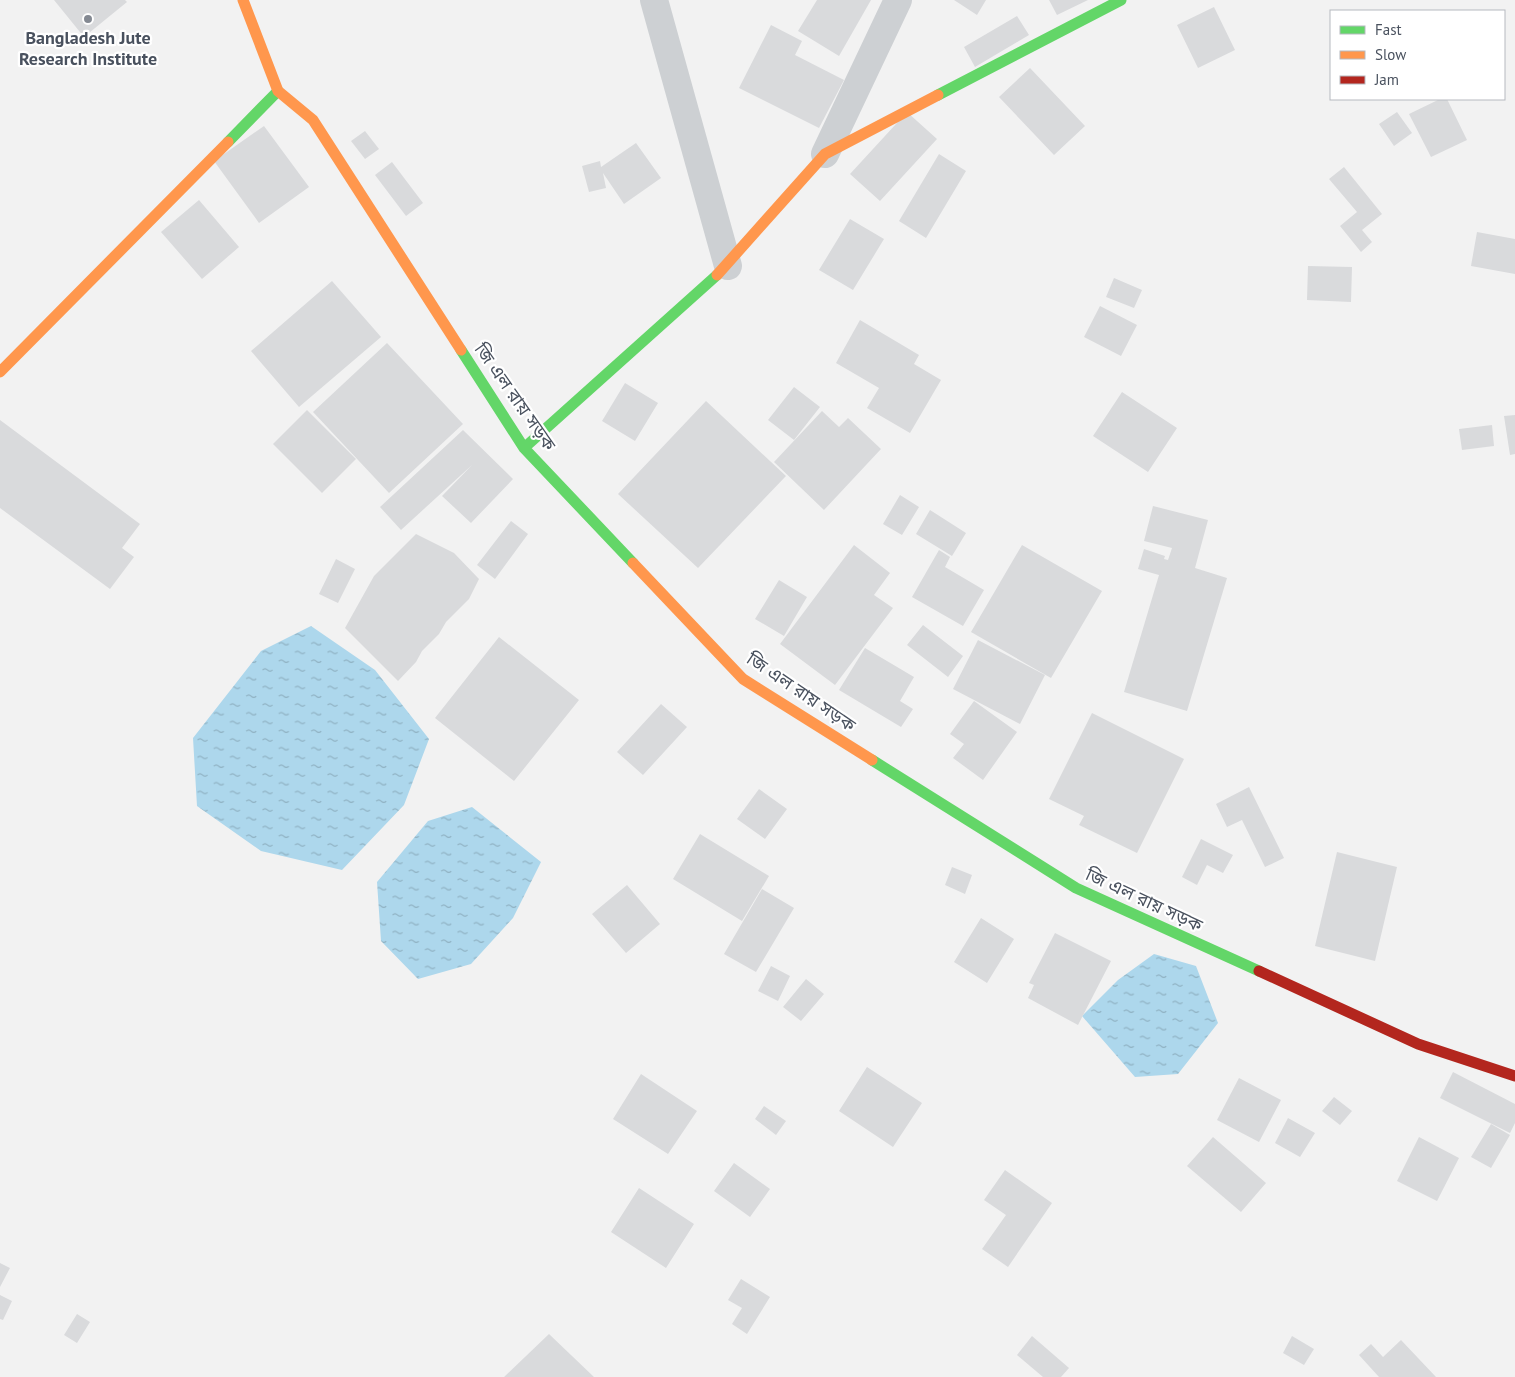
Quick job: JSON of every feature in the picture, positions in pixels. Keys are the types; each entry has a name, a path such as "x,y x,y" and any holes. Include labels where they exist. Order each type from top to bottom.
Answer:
{"main road":[{"name":"জি এল রায় সড়ক","path":"243,0 278,91 313,120 524,448 736,672 751,684 1076,888 1418,1044 1515,1076"},
{"path":"524,448 728,266 824,154 1120,0"},
{"path":"0,372 278,91"}],"street":[{"path":"654,0 728,266"},
{"path":"824,154 898,0"}],"water":[{"path":"311,626 375,670 429,739 404,805 342,870 261,851 197,806 193,738 261,651"},
{"path":"472,807 541,862 513,918 471,964 418,979 381,941 377,882 428,821"},
{"path":"1154,954 1196,966 1218,1023 1178,1074 1135,1077 1082,1016 1118,980"}],"building":[{"name":"Bangladesh Jute Research Institute","path":"54,0 125,0 127,2 84,37"},
{"path":"817,0 871,0 839,56 798,31"},
{"path":"954,0 986,0 977,15"},
{"path":"1049,0 1088,0 1057,15"},
{"path":"1214,7 1235,50 1198,68 1177,25"},
{"path":"1017,16 1029,35 975,67 964,47"},
{"path":"771,25 802,41 795,55 844,80 819,128 739,88"},
{"path":"1030,68 1085,126 1054,155 999,97"},
{"path":"1438,100 1447,100 1467,140 1431,157 1409,114"},
{"path":"907,112 937,139 880,201 850,174"},
{"path":"1397,112 1412,133 1394,146 1379,124"},
{"path":"264,126 309,187 259,223 214,161"},
{"path":"365,131 379,149 365,159 351,141"},
{"path":"636,143 661,178 624,204 603,173 606,188 589,192 582,166 600,161 601,167"},
{"path":"939,154 966,171 926,238 899,221"},
{"path":"392,162 423,203 406,216 375,175"},
{"path":"1344,167 1382,214 1362,230 1372,242 1361,252 1340,226 1357,212 1329,179"},
{"path":"199,200 239,247 202,279 161,232"},
{"path":"850,219 884,239 853,290 819,270"},
{"path":"1477,232 1515,239 1515,274 1471,266"},
{"path":"1308,266 1352,267 1351,302 1307,300"},
{"path":"1114,278 1142,290 1134,308 1106,297"},
{"path":"332,281 381,337 299,407 251,351"},
{"path":"1100,306 1137,325 1121,356 1084,337"},
{"path":"860,320 919,355 914,364 941,380 910,433 867,408 879,388 836,363"},
{"path":"387,343 463,424 389,493 313,412"},
{"path":"625,383 658,403 635,441 602,421"},
{"path":"794,387 820,407 794,440 768,420"},
{"path":"1122,392 1177,428 1148,472 1093,436"},
{"path":"706,401 786,476 698,568 618,494"},
{"path":"307,410 356,459 322,493 273,444"},
{"path":"822,411 839,427 848,418 881,449 824,510 774,462"},
{"path":"1515,415 1515,454 1510,455 1504,416"},
{"path":"0,420 140,524 122,548 134,557 110,589 0,508"},
{"path":"1492,425 1494,446 1462,450 1459,429"},
{"path":"463,430 513,479 471,523 442,496 472,465 401,530 380,507"},
{"path":"900,495 919,507 902,535 883,524"},
{"path":"1153,506 1208,520 1195,568 1227,578 1187,711 1124,692 1159,575 1138,569 1144,549 1165,556 1164,559 1168,560 1172,548 1144,541"},
{"path":"930,510 966,533 952,556 916,534"},
{"path":"511,521 528,534 495,579 477,565"},
{"path":"416,534 454,553 479,579 469,599 446,622 439,634 422,651 416,662 398,681 345,628 374,576"},
{"path":"854,545 890,573 874,595 893,608 835,685 780,644"},
{"path":"1022,545 1102,591 1051,678 971,632"},
{"path":"939,550 950,557 945,567 984,590 963,626 912,597"},
{"path":"336,559 355,569 338,603 319,594"},
{"path":"779,580 807,597 784,636 755,619"},
{"path":"923,625 963,656 948,677 907,645"},
{"path":"499,637 579,700 514,781 435,718"},
{"path":"978,640 1045,675 1020,724 953,689"},
{"path":"865,648 914,677 900,701 913,709 901,727 839,690"},
{"path":"974,701 1017,732 983,780 953,758 964,744 950,734"},
{"path":"661,704 687,727 643,775 617,752"},
{"path":"1092,713 1184,759 1137,853 1079,825 1084,816 1049,799"},
{"path":"1249,787 1284,858 1265,867 1242,820 1227,827 1216,804"},
{"path":"759,789 787,809 765,839 737,819"},
{"path":"700,834 769,876 742,921 673,879"},
{"path":"1201,839 1233,855 1223,873 1207,865 1197,885 1182,877"},
{"path":"1337,852 1397,867 1375,961 1315,946"},
{"path":"952,867 972,875 965,894 945,885"},
{"path":"627,885 660,924 626,953 592,914"},
{"path":"762,889 794,908 756,972 724,954"},
{"path":"981,918 1014,939 987,983 954,962"},
{"path":"1055,933 1111,961 1078,1025 1028,998 1034,985 1029,983"},
{"path":"771,966 790,976 778,1001 758,991"},
{"path":"806,979 824,994 801,1021 783,1007"},
{"path":"867,1067 922,1103 893,1147 839,1111"},
{"path":"1453,1072 1515,1104 1515,1123 1510,1133 1440,1098"},
{"path":"641,1074 697,1111 668,1154 613,1119"},
{"path":"1239,1078 1281,1100 1259,1142 1217,1120"},
{"path":"1334,1097 1352,1111 1340,1125 1322,1111"},
{"path":"764,1106 786,1121 776,1135 755,1119"},
{"path":"1288,1118 1315,1133 1300,1157 1275,1143"},
{"path":"1491,1124 1510,1135 1491,1168 1471,1157"},
{"path":"1213,1137 1266,1183 1241,1212 1187,1166"},
{"path":"1419,1137 1459,1158 1437,1201 1397,1181"},
{"path":"734,1163 770,1189 750,1217 714,1191"},
{"path":"1005,1170 1052,1203 1008,1267 982,1249 1006,1215 984,1200"},
{"path":"639,1188 694,1224 666,1268 611,1232"},
{"path":"0,1263 10,1268 0,1287"},
{"path":"741,1279 770,1297 747,1334 732,1324 742,1308 728,1300"},
{"path":"0,1295 12,1301 3,1320 0,1319"},
{"path":"77,1314 90,1322 77,1343 64,1335"},
{"path":"549,1334 594,1377 504,1377"},
{"path":"1032,1336 1069,1368 1061,1377 1043,1377 1017,1355"},
{"path":"1292,1336 1314,1349 1304,1365 1283,1353"},
{"path":"1401,1340 1436,1377 1379,1377 1359,1355 1371,1344 1383,1357"}],"traffic: fast":[{"path":"938,95 1121,0"},
{"path":"228,142 278,91"},
{"path":"524,448 717,275"},
{"path":"461,350 524,448 633,563"},
{"path":"872,760 1076,888 1259,971"}],"traffic: slow":[{"path":"243,0 278,91 313,120 461,350"},
{"path":"717,275 825,154 938,95"},
{"path":"0,372 228,142"},
{"path":"633,563 743,679 872,760"}],"traffic: jam":[{"path":"1259,971 1418,1044 1515,1076"}],"place":[{"name":"Bangladesh Jute Research Institute","path":"88,19"}]}
